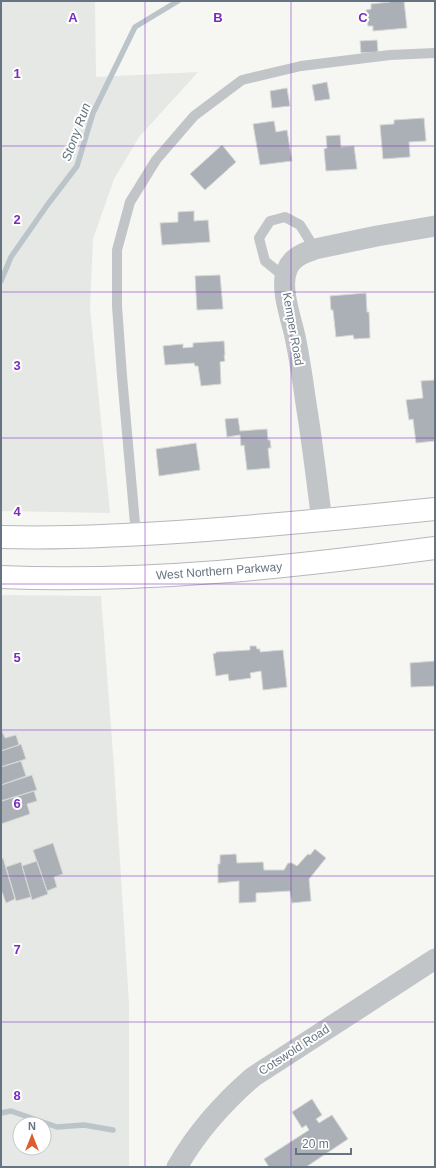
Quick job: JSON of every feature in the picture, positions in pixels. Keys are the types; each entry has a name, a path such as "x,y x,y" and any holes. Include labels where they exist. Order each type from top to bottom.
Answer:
{"main road":[{"path":"1,537 136,535 322,521 435,509"},
{"name":"West Northern Parkway","path":"1,577 131,577 228,572 331,562 435,548"}],"street":[{"name":"Kemper Road","path":"322,521 308,412 294,332 285,293 286,271 296,258 315,249 370,237 435,226"},
{"name":"Cotswold Road","path":"177,1167 185,1153 211,1117 231,1096 253,1077 435,959"}],"lane":[{"path":"136,535 117,306 117,250 130,202 156,160 194,116 242,80 301,66 390,55 435,53"},
{"path":"286,278 265,262 259,238 270,221 285,217 300,225 315,249"}],"shaded area":[{"path":"1,1 95,1 96,77 198,72 139,137 114,179 93,239 90,308 110,513 1,511"},
{"path":"1,595 101,596 114,767 129,1004 129,1167 1,1167"}],"building":[{"path":"390,1 404,1 407,28 373,31 373,26 368,26 366,10 371,9 371,4"},
{"path":"377,40 378,52 361,53 360,41"},
{"path":"327,82 330,99 315,101 312,85"},
{"path":"287,88 290,106 272,108 270,91"},
{"path":"424,118 426,141 409,142 410,157 383,159 380,125 394,124 394,120"},
{"path":"274,121 276,132 287,130 292,161 260,165 253,124"},
{"path":"340,135 341,147 354,146 357,169 326,171 324,149 327,148 326,136"},
{"path":"222,145 236,162 205,190 190,174"},
{"path":"194,211 194,221 208,220 210,242 162,245 160,223 178,222 178,212"},
{"path":"220,275 223,309 197,310 195,276"},
{"path":"366,293 367,312 369,312 370,338 354,339 353,335 336,337 330,296"},
{"path":"224,341 225,361 220,362 221,384 201,386 198,366 195,366 194,363 165,365 163,346 183,344 183,348 193,347 193,343"},
{"path":"435,380 435,441 416,443 413,419 409,420 406,400 423,398 421,381"},
{"path":"238,418 240,431 267,429 268,440 270,440 271,448 268,448 270,468 247,470 244,445 241,446 240,435 227,437 225,419"},
{"path":"196,443 200,470 159,476 156,449"},
{"path":"250,646 256,646 257,649 260,649 260,652 283,650 287,687 263,690 261,671 250,673 251,678 229,681 228,674 216,676 213,654 216,652 250,650"},
{"path":"435,661 435,686 411,687 410,663"},
{"path":"1,729 5,738 16,735 19,745 1,751"},
{"path":"21,744 26,759 1,767 1,751"},
{"path":"21,761 26,776 1,785 1,767"},
{"path":"32,775 37,790 2,801 1,785"},
{"path":"34,791 37,801 27,804 30,814 1,824 1,801"},
{"path":"53,843 63,874 54,877 57,887 47,891 33,850"},
{"path":"315,849 326,858 309,879 311,901 292,903 290,891 256,893 256,902 239,903 239,881 218,883 218,864 220,864 220,855 236,854 237,863 263,862 264,870 284,870 288,863 292,863 297,866"},
{"path":"3,858 15,899 6,903 2,892 1,893 1,859"},
{"path":"37,861 48,894 32,900 22,866"},
{"path":"21,862 31,897 16,901 6,867"},
{"path":"312,1099 322,1115 316,1119 319,1123 332,1115 348,1139 306,1167 269,1167 264,1159 309,1130 306,1125 302,1128 292,1112"}],"waterway":[{"name":"Stony Run","path":"1,281 11,257 77,166 93,113 135,27 178,1"},
{"path":"1,1113 11,1111 57,1127 84,1125 113,1130"}]}
